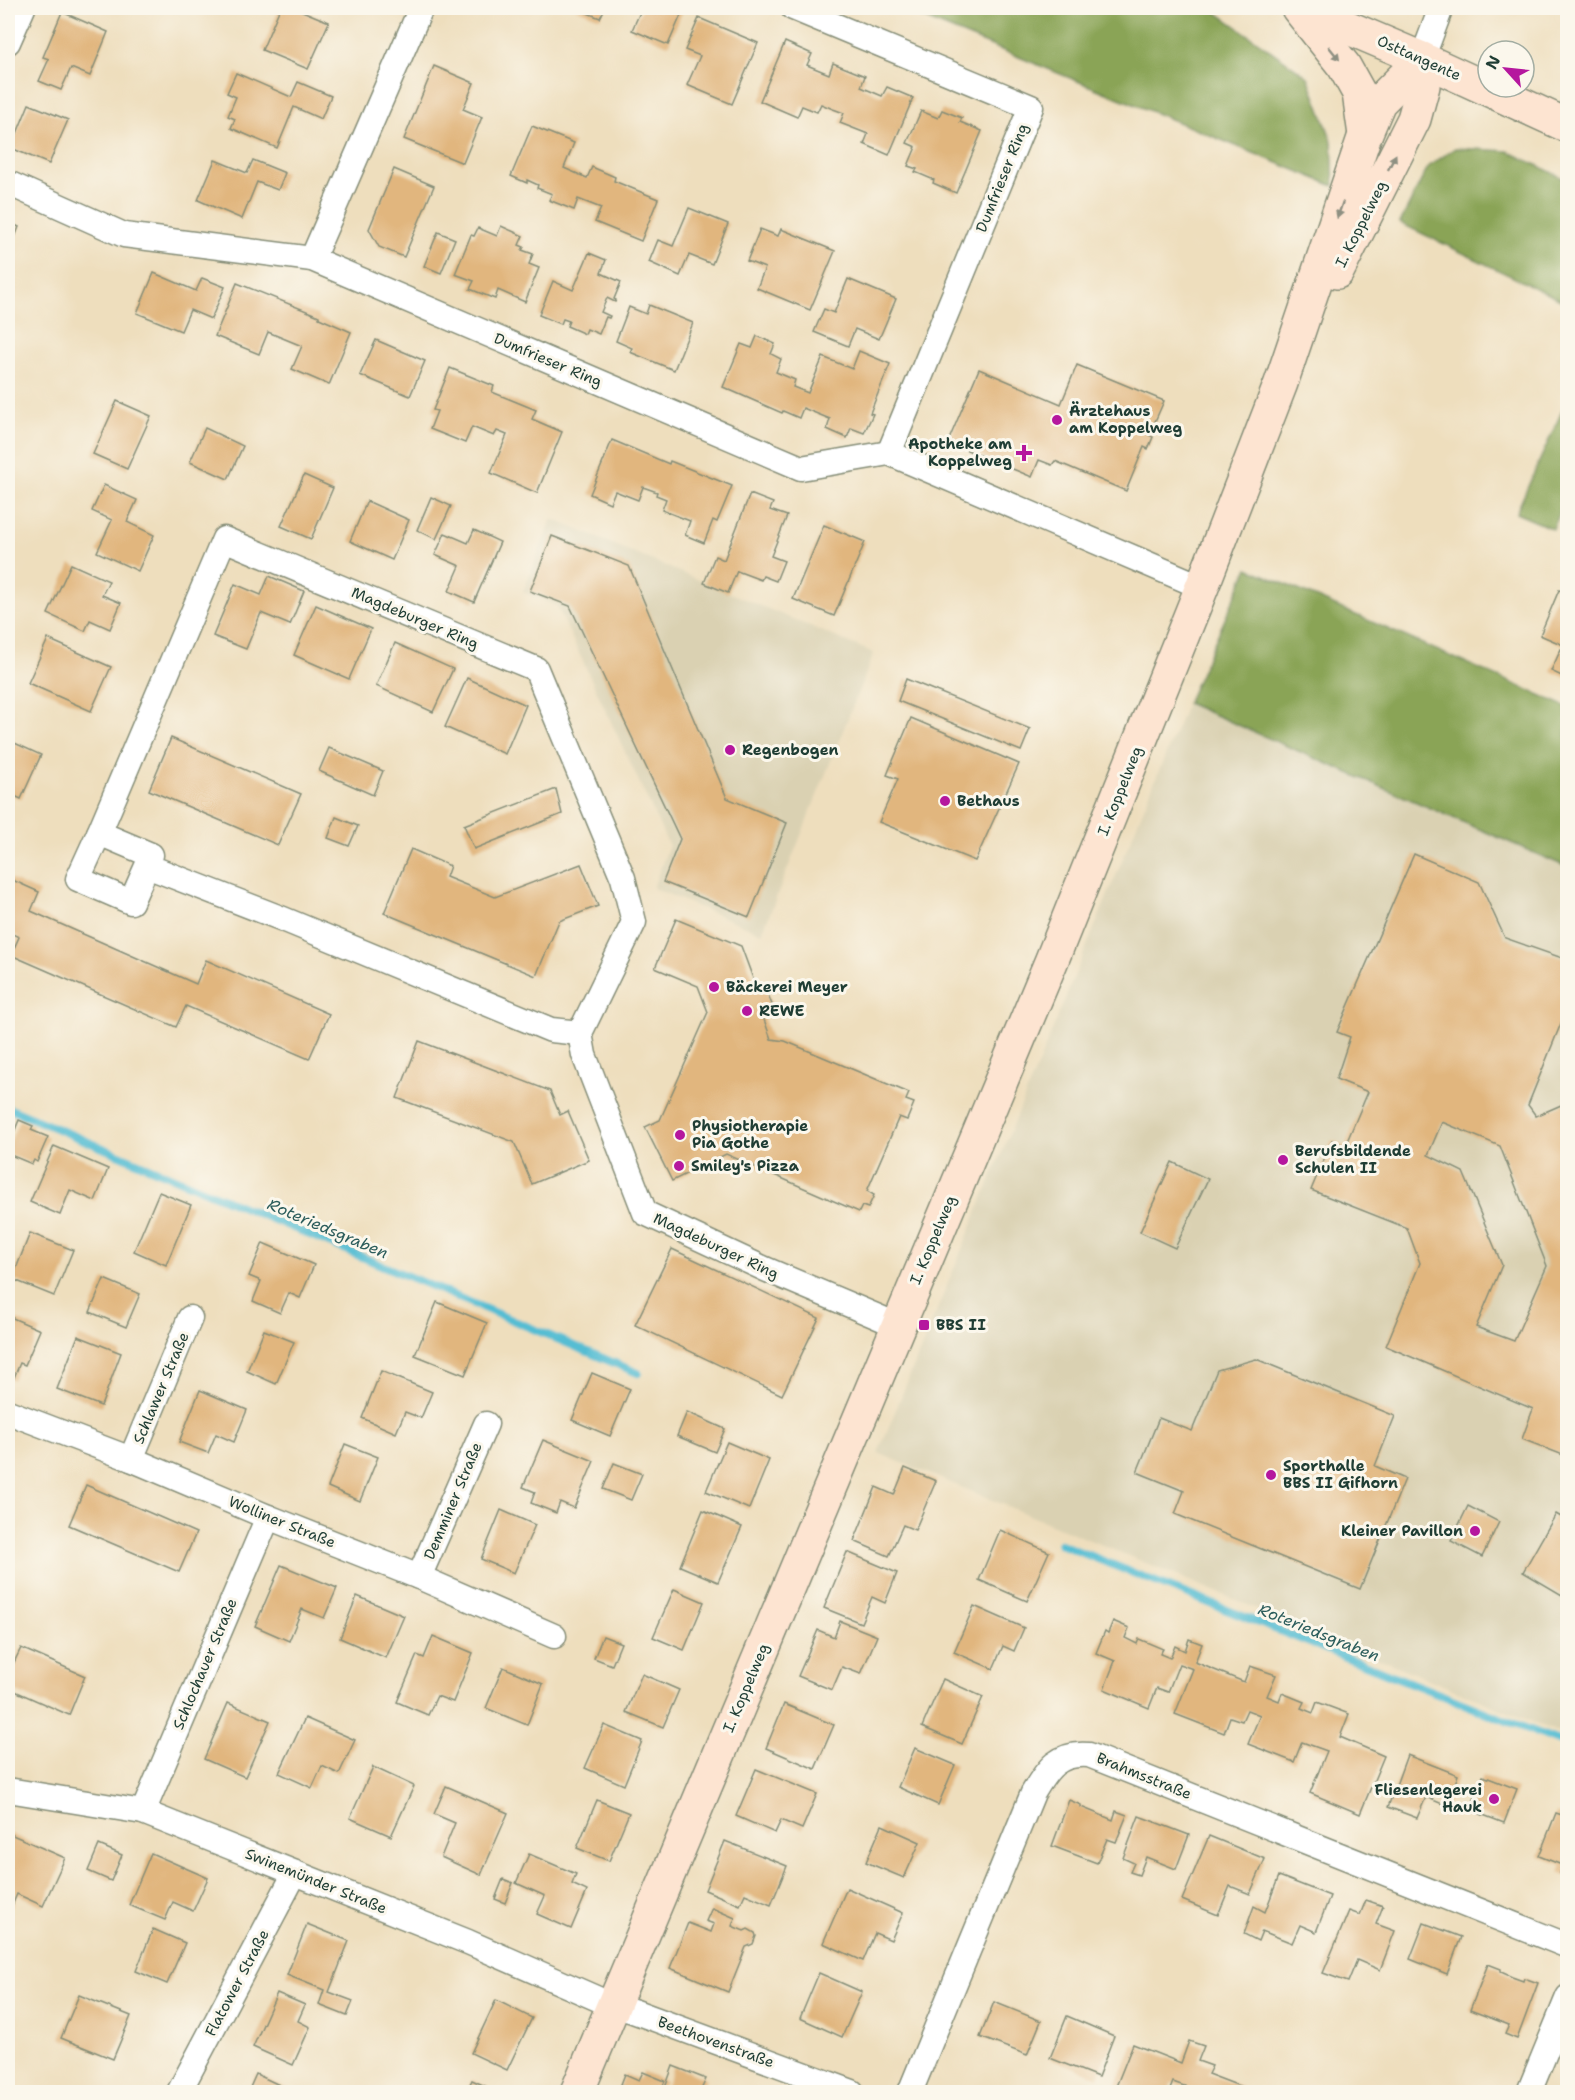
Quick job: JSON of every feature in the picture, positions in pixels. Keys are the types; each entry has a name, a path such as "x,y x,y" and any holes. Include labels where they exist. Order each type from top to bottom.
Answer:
{"street":[{"path":"8,42 23,8"},
{"path":"312,259 421,8"},
{"name":"Dumfrieser Ring","path":"8,183 124,235 312,259 801,468 889,453 1031,107 794,8"},
{"name":"I. Koppelweg","path":"1297,8 1344,66 1359,93 1365,135"},
{"name":"Osttangente","path":"1302,8 1422,59 1568,126"},
{"name":"I. Koppelweg","path":"1281,383 1414,119 1423,86 1422,59 1441,8"},
{"name":"I. Koppelweg","path":"577,2092 897,1324 1051,962 1202,587 1281,383 1365,135 1379,102 1422,59"},
{"path":"889,453 1202,587"},
{"name":"Magdeburger Ring","path":"147,866 131,902 78,879 224,539 536,669 623,878 634,922 580,1033 584,1055 645,1213 765,1269 897,1324"},
{"path":"99,832 151,855 147,866 294,923 551,1030 580,1033"},
{"name":"Schlawer Straße","path":"131,1459 190,1318"},
{"name":"Wolliner Straße","path":"8,1412 131,1459 419,1577 554,1636"},
{"name":"Demminer Straße","path":"419,1577 486,1424"},
{"name":"Schlochauer Straße","path":"143,1812 268,1517"},
{"name":"Brahmsstraße","path":"910,2092 1033,1793 1045,1772 1057,1762 1075,1753 1089,1755 1568,1946"},
{"name":"Swinemünder Straße","path":"8,1790 143,1812 468,1942 614,2006"},
{"name":"Flatower Straße","path":"179,2092 295,1873"},
{"path":"1529,2092 1568,1997"},
{"name":"Beethovenstraße","path":"614,2006 852,2092"}],"shaded area":[{"name":"Regenbogen","path":"552,519 874,653 762,933 653,888 669,846 557,606 523,592"},
{"name":"Berufsbildende Schulen II","path":"1187,703 1567,867 1567,1736 878,1453"}],"green space":[{"path":"899,8 1207,8 1213,10 1308,77 1332,141 1334,186"},
{"path":"1455,148 1508,151 1567,180 1567,303 1400,223 1428,167"},
{"path":"1567,400 1567,496 1553,529 1516,513"},
{"path":"1248,568 1567,707 1567,867 1187,703"}],"building":[{"path":"280,8 295,8 329,22 308,69 262,50"},
{"path":"575,8 605,8 600,18"},
{"path":"642,8 684,8 668,45 632,30"},
{"path":"62,12 108,32 90,76 71,68 61,90 39,81 49,59 43,57"},
{"path":"699,18 758,43 732,104 687,85 700,56 685,50"},
{"path":"785,42 812,54 807,65 829,74 833,63 865,76 861,87 882,96 887,87 913,98 889,155 864,144 868,134 840,123 844,113 821,104 817,112 802,106 797,117 760,101"},
{"path":"434,66 474,83 463,109 482,117 463,163 404,139"},
{"path":"236,73 291,97 298,82 331,96 321,119 294,107 277,148 231,128 235,119 228,116 236,97 227,93"},
{"path":"29,104 68,120 49,164 11,148"},
{"path":"942,110 962,118 960,122 982,131 956,193 933,183 934,180 915,172 917,169 908,166 916,147 907,143 921,111 938,118"},
{"path":"532,126 574,143 564,168 587,178 592,167 615,177 614,181 658,199 641,241 595,222 601,208 578,199 574,210 549,200 552,194 537,188 538,185 511,176"},
{"path":"215,160 247,173 253,160 285,173 278,190 257,182 242,219 198,200"},
{"path":"394,169 434,186 404,257 379,247 369,229"},
{"path":"689,208 728,224 712,264 689,255 680,276 649,262 658,240 673,246"},
{"path":"8,222 19,227 8,255"},
{"path":"501,226 523,236 519,245 524,247 522,250 533,254 529,264 539,268 525,302 498,290 495,299 470,289 474,281 455,274 471,235 474,236 478,228 497,236"},
{"path":"760,229 778,236 781,229 835,251 810,310 757,288 765,268 747,261"},
{"path":"438,232 455,239 441,273 424,266"},
{"path":"589,253 606,260 601,273 621,282 614,299 615,302 607,298 601,312 610,316 606,317 599,334 587,329 585,334 567,326 569,321 563,319 561,324 539,315 553,281 573,290"},
{"path":"154,273 196,291 202,278 225,287 211,319 190,310 181,331 137,313"},
{"path":"848,279 896,299 879,339 855,329 848,346 814,332 824,309 834,313"},
{"path":"237,283 319,316 351,332 329,385 292,369 302,346 268,332 259,354 215,336"},
{"path":"649,305 693,323 674,370 630,352 632,348 616,341 629,307 646,314"},
{"path":"757,336 775,344 771,354 781,359 776,372 795,380 793,387 808,393 823,357 852,369 859,351 890,364 864,433 851,428 847,438 827,429 830,419 803,408 799,418 783,411 782,413 723,387 741,344 752,348"},
{"path":"376,340 425,361 410,396 360,375"},
{"name":"Ärztehaus am Koppelweg","path":"1077,365 1164,401 1149,435 1153,437 1148,449 1144,447 1126,491 1055,461 1052,465 1039,460 1032,477 948,442 979,369 1061,404"},
{"path":"450,368 494,386 492,392 536,410 532,419 562,432 537,493 491,473 507,435 497,431 494,436 472,427 465,443 430,429 437,411 433,410"},
{"path":"117,401 151,416 127,469 93,454"},
{"path":"205,428 243,446 228,479 190,462"},
{"path":"612,440 669,464 670,461 732,486 717,522 713,520 704,543 685,535 690,521 662,510 666,499 656,495 657,492 643,487 638,500 615,491 610,503 590,494"},
{"path":"304,475 333,488 311,539 281,526"},
{"path":"104,485 137,500 127,522 154,535 138,571 97,552 112,520 92,511"},
{"path":"750,494 773,503 770,510 787,516 771,556 784,561 776,581 763,576 761,580 737,571 728,593 704,583 715,556 724,560"},
{"path":"431,497 451,506 436,539 417,530"},
{"path":"367,501 409,520 392,560 350,541"},
{"path":"824,525 865,542 834,616 793,599"},
{"path":"474,530 500,542 474,602 449,591 460,566 435,555 445,533 468,543"},
{"path":"552,536 629,566 727,798 787,823 749,917 663,882 680,839 570,606 530,591"},
{"path":"71,564 109,581 102,595 121,603 110,629 90,620 85,631 48,614"},
{"path":"269,576 304,591 290,625 261,613 246,649 213,636 235,584 261,595"},
{"path":"1559,590 1568,593 1568,647 1540,635"},
{"path":"316,605 371,629 349,679 294,655"},
{"path":"48,639 111,667 91,711 28,683"},
{"path":"395,643 453,669 433,712 376,686"},
{"path":"1561,649 1568,652 1568,679 1551,671"},
{"path":"467,678 526,705 505,754 445,727"},
{"path":"906,679 1030,729 1021,751 898,701"},
{"name":"Bethaus","path":"911,718 1019,764 975,861 879,822 898,779 887,775"},
{"path":"171,738 301,794 278,845 149,790"},
{"path":"8,740 41,755 21,799 8,793"},
{"path":"329,748 383,771 373,795 319,771"},
{"path":"556,789 562,814 474,849 464,825"},
{"path":"336,817 358,826 349,846 328,838"},
{"path":"411,849 450,866 446,877 495,897 581,864 598,906 559,921 536,976 384,913"},
{"path":"1414,854 1479,882 1505,938 1568,960 1568,1006 1528,1105 1536,1116 1568,1102 1568,1457 1522,1439 1533,1409 1386,1346 1420,1263 1407,1228 1311,1190 1332,1140 1345,1146 1368,1092 1336,1079 1350,1037 1337,1032","holes":["1442,1122 1500,1146 1547,1266 1514,1341 1476,1327 1502,1265 1463,1172 1428,1155"]},
{"path":"8,878 39,892 31,911 196,984 206,960 329,1014 309,1059 186,1006 176,1027 11,955 19,937 8,932"},
{"path":"676,919 741,946 758,992 766,989 774,1010 762,1014 771,1039 785,1041 909,1093 906,1100 914,1103 907,1120 899,1117 867,1191 874,1195 868,1208 862,1206 859,1212 726,1154 672,1181 645,1127 660,1120 708,1012 698,986 655,968"},
{"path":"419,1041 550,1091 560,1115 568,1111 589,1160 532,1184 514,1142 397,1098"},
{"path":"19,1120 33,1126 31,1130 48,1137 37,1162 34,1160 32,1164 8,1154 8,1147"},
{"path":"54,1146 108,1169 95,1201 70,1190 60,1215 30,1202"},
{"path":"1172,1162 1208,1179 1175,1248 1140,1232"},
{"path":"159,1192 191,1205 166,1265 134,1251"},
{"path":"30,1233 73,1250 54,1296 12,1279"},
{"path":"263,1243 314,1265 300,1298 289,1293 280,1313 253,1301 261,1281 249,1276"},
{"path":"672,1249 819,1318 782,1395 635,1325"},
{"path":"104,1279 140,1294 126,1327 90,1312"},
{"path":"437,1302 487,1323 465,1375 415,1355"},
{"path":"8,1316 40,1330 25,1365 20,1363 13,1380 8,1377"},
{"path":"264,1330 294,1342 276,1384 247,1371"},
{"path":"78,1336 121,1353 101,1406 57,1389"},
{"name":"Sporthalle BBS II Gifhorn","path":"1256,1359 1395,1416 1375,1466 1405,1479 1360,1589 1175,1514 1184,1491 1137,1472 1159,1418 1192,1431 1217,1370"},
{"path":"381,1371 432,1392 421,1418 405,1412 396,1433 362,1418"},
{"path":"592,1373 630,1389 610,1436 572,1420"},
{"path":"200,1390 247,1410 234,1442 216,1434 208,1453 179,1442"},
{"path":"687,1412 725,1429 715,1452 677,1436"},
{"path":"543,1440 594,1461 574,1508 560,1502 556,1513 531,1503 535,1492 523,1487"},
{"path":"727,1442 769,1460 749,1509 706,1491"},
{"path":"345,1444 378,1457 360,1501 328,1487"},
{"path":"614,1463 642,1474 631,1500 603,1489"},
{"path":"905,1468 936,1481 915,1530 903,1525 889,1556 854,1541 876,1487 894,1495"},
{"path":"86,1485 196,1533 179,1572 69,1525"},
{"name":"Kleiner Pavillon","path":"1468,1506 1499,1522 1482,1557 1451,1541"},
{"path":"501,1510 535,1525 514,1573 481,1559"},
{"path":"703,1510 742,1527 718,1582 680,1566"},
{"path":"1556,1514 1568,1521 1567,1598 1523,1572"},
{"path":"1000,1530 1049,1552 1027,1601 979,1580"},
{"path":"847,1552 897,1573 885,1603 872,1597 861,1623 824,1608"},
{"path":"281,1565 337,1588 324,1618 302,1609 289,1641 255,1626"},
{"path":"674,1589 704,1602 684,1650 653,1637"},
{"path":"357,1596 404,1616 386,1658 340,1638"},
{"path":"974,1606 1024,1628 1014,1651 1003,1646 993,1669 954,1652"},
{"path":"840,1621 877,1636 861,1674 842,1667 832,1690 798,1676 818,1630 834,1637"},
{"path":"1113,1621 1129,1628 1125,1638 1137,1644 1139,1639 1163,1649 1160,1654 1170,1658 1175,1646 1185,1651 1189,1639 1202,1644 1195,1662 1244,1682 1250,1666 1276,1675 1267,1696 1279,1701 1282,1693 1304,1702 1301,1708 1313,1713 1317,1702 1349,1714 1340,1737 1384,1756 1360,1814 1310,1793 1327,1751 1302,1742 1294,1762 1248,1744 1260,1715 1247,1710 1242,1721 1230,1717 1224,1733 1175,1714 1193,1669 1179,1664 1168,1692 1157,1688 1149,1708 1104,1689 1115,1661 1096,1653 1105,1631 1108,1633"},
{"path":"433,1636 473,1653 453,1702 437,1696 428,1715 397,1702 417,1655 424,1658"},
{"path":"603,1636 621,1643 612,1665 594,1658"},
{"path":"21,1648 85,1676 69,1715 8,1688 8,1675"},
{"path":"503,1667 543,1684 527,1725 486,1708"},
{"path":"642,1674 679,1690 663,1727 626,1712"},
{"path":"943,1679 983,1697 962,1744 922,1727"},
{"path":"228,1703 270,1721 245,1777 204,1759"},
{"path":"784,1704 834,1725 815,1769 766,1748"},
{"path":"305,1718 355,1740 339,1774 322,1766 312,1788 279,1773"},
{"path":"604,1725 642,1741 624,1785 585,1768"},
{"path":"915,1748 955,1765 938,1805 898,1787"},
{"path":"1407,1755 1458,1775 1447,1806 1426,1797 1417,1818 1388,1807"},
{"path":"373,1767 414,1786 391,1836 350,1818"},
{"path":"756,1769 817,1794 802,1829 781,1820 775,1833 736,1816"},
{"name":"Fliesenlegerei Hauk","path":"1483,1776 1517,1789 1504,1823 1470,1810"},
{"path":"446,1786 508,1813 481,1875 441,1857 455,1823 434,1814"},
{"path":"597,1800 629,1813 609,1861 577,1848"},
{"path":"1069,1800 1113,1820 1116,1811 1127,1815 1116,1842 1107,1839 1097,1863 1052,1846"},
{"path":"1556,1813 1568,1817 1568,1877 1559,1873 1562,1865 1539,1856"},
{"path":"1139,1816 1189,1835 1176,1869 1146,1857 1139,1875 1130,1872 1134,1863 1123,1858"},
{"path":"882,1825 920,1842 904,1878 866,1862"},
{"path":"8,1833 65,1858 43,1906 17,1894 11,1908 8,1907"},
{"path":"1209,1836 1265,1859 1250,1894 1230,1886 1218,1915 1182,1900"},
{"path":"725,1841 787,1866 771,1905 745,1894 740,1905 705,1890"},
{"path":"99,1845 122,1855 111,1881 88,1871"},
{"path":"151,1853 208,1878 193,1911 173,1902 165,1920 129,1905"},
{"path":"529,1854 576,1874 572,1884 587,1891 571,1929 537,1914 545,1896 516,1883"},
{"path":"1279,1876 1330,1896 1316,1932 1300,1925 1292,1943 1262,1931 1258,1941 1244,1934 1254,1906 1265,1912"},
{"path":"503,1879 513,1883 505,1903 495,1899"},
{"path":"847,1888 903,1913 891,1940 875,1933 863,1961 823,1943"},
{"path":"1366,1900 1383,1906 1376,1924 1395,1931 1380,1970 1357,1960 1348,1982 1323,1973 1349,1911 1360,1915"},
{"path":"712,1908 735,1918 732,1926 744,1931 748,1929 756,1936 753,1944 746,1947 728,1992 670,1968 688,1923 711,1932 714,1924 706,1921"},
{"path":"1424,1923 1461,1937 1447,1974 1410,1959"},
{"path":"307,1924 349,1941 329,1992 353,2001 347,2016 319,2005 324,1990 287,1975"},
{"path":"153,1929 185,1943 167,1984 136,1971"},
{"path":"1488,1964 1512,1977 1538,1983 1517,2039 1505,2034 1509,2025 1470,2010"},
{"path":"819,1973 862,1992 842,2037 800,2018"},
{"path":"277,1993 305,2005 298,2021 310,2027 293,2065 253,2047"},
{"path":"79,1995 131,2016 113,2059 61,2038"},
{"path":"496,2000 532,2018 507,2070 471,2053"},
{"path":"994,2002 1041,2021 1027,2055 980,2037"},
{"path":"1067,2016 1114,2036 1098,2077 1050,2058"},
{"path":"1189,2041 1204,2046 1198,2061 1212,2066 1208,2074 1255,2092 1201,2092 1173,2082 1169,2092 1125,2092 1115,2089 1133,2044 1181,2063"},
{"path":"673,2066 706,2079 700,2092 676,2092 665,2088"},
{"path":"643,2072 665,2081 660,2092 618,2092 625,2074 639,2080"},
{"path":"256,2074 294,2092 248,2092"},
{"path":"472,2080 498,2092 466,2092"}],"waterway":[{"name":"Roteriedsgraben","path":"8,1108 638,1373"},
{"name":"Roteriedsgraben","path":"1060,1544 1568,1745"}],"place":[{"name":"Ärztehaus am Koppelweg","path":"1057,420"},
{"name":"Apotheke am Koppelweg","path":"1024,453"},
{"name":"Regenbogen","path":"730,750"},
{"name":"Bethaus","path":"945,801"},
{"name":"Bäckerei Meyer","path":"714,987"},
{"name":"REWE","path":"747,1011"},
{"name":"Physiotherapie Pia Gothe","path":"680,1135"},
{"name":"Berufsbildende Schulen II","path":"1283,1160"},
{"name":"Smiley's Pizza","path":"679,1166"},
{"name":"BBS II","path":"924,1325"},
{"name":"Sporthalle BBS II Gifhorn","path":"1271,1475"},
{"name":"Kleiner Pavillon","path":"1475,1531"},
{"name":"Fliesenlegerei Hauk","path":"1494,1799"}]}
